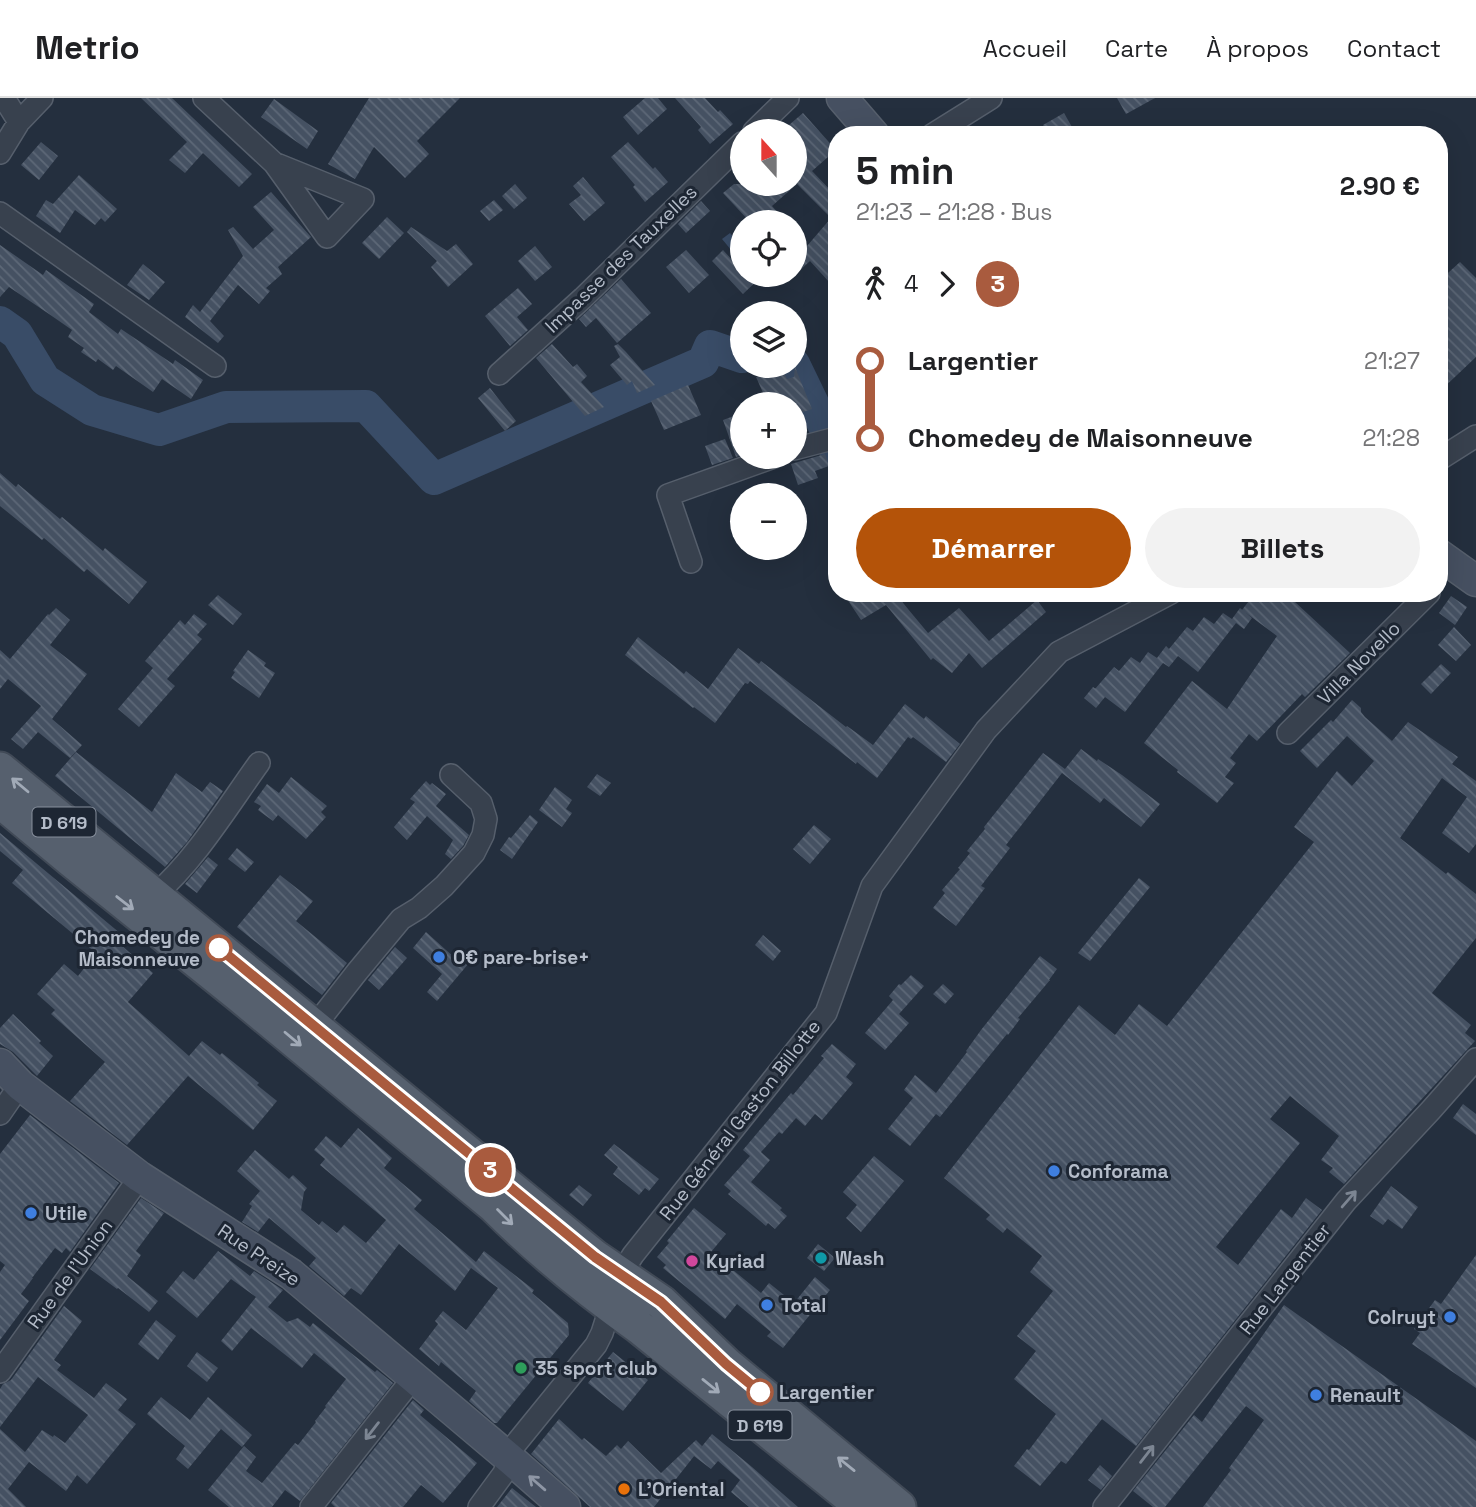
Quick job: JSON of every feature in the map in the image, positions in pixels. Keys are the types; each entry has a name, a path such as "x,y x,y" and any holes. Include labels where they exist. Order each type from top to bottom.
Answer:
{"main road":[{"name":"D 619","path":"0,769 595,1257 661,1302 726,1364 899,1507"},
{"name":"D 619","path":"0,801 473,1188 556,1265 639,1327 862,1507"}],"street":[{"path":"4,98 19,122"},
{"path":"0,153 19,122 42,98"},
{"path":"204,98 274,163"},
{"path":"766,119 788,98"},
{"path":"842,98 866,126"},
{"path":"946,126 991,98"},
{"name":"Impasse des Tauxelles","path":"499,374 583,298 730,155"},
{"path":"0,213 215,366"},
{"path":"1448,454 1476,436"},
{"path":"807,446 828,441"},
{"path":"691,562 668,495 741,469"},
{"name":"Rue Général Gaston Billotte","path":"479,1507 504,1473 514,1446 596,1345 621,1274 633,1255 826,1013 872,886 986,730 1059,652 1154,602"},
{"name":"Villa Novello","path":"1288,733 1420,602"},
{"path":"154,896 202,842 259,763"},
{"path":"314,1027 401,919 419,908 444,886 474,853 483,835 486,819 481,803 451,775"},
{"name":"Rue Largentier","path":"1104,1507 1346,1201 1476,1059"},
{"path":"0,1114 10,1075"},
{"name":"Rue Preize","path":"10,1075 140,1177 291,1274 565,1507"},
{"name":"Rue de l'Union","path":"0,1372 140,1177"},
{"path":"312,1507 414,1377"}],"water":[{"path":"730,233 730,249 722,239"}],"building":[{"path":"141,98 172,98 252,174 239,187 203,153 185,173 169,160 187,142"},
{"path":"369,98 460,98 417,141 429,154 405,178 374,147 355,179 328,164"},
{"path":"645,98 658,98 667,109 638,135 623,117"},
{"path":"675,98 705,98 730,121 730,127 710,144 698,130 701,127"},
{"path":"1117,98 1155,98 1126,114"},
{"path":"274,99 318,131 307,149 261,117"},
{"path":"803,113 828,141 828,157 812,171 828,188 828,215 807,194 807,119 796,119"},
{"path":"1064,113 1071,126 1044,126"},
{"path":"41,142 58,156 39,180 21,165"},
{"path":"628,142 668,182 645,202 633,187 635,185 611,157"},
{"path":"79,175 117,209 105,222 101,218 95,225 75,210 60,233 36,216 46,200 53,204"},
{"path":"583,177 605,203 584,221 569,204 581,195 573,186"},
{"path":"515,184 527,198 514,209 502,196"},
{"path":"730,187 730,196 783,196 772,206 776,210 739,210 723,193"},
{"path":"271,192 311,237 278,267 282,274 266,288 270,291 259,304 238,285 210,321 224,336 218,343 185,317 193,305 200,312 243,256 228,230 233,227 253,249 274,230 253,207"},
{"path":"494,200 503,210 489,221 480,211"},
{"path":"701,201 710,211 686,233 678,224"},
{"path":"387,217 404,233 379,259 362,243"},
{"path":"828,222 828,281 810,261 807,264 807,246"},
{"path":"411,227 447,251 456,244 473,264 448,287 431,267 437,261 407,232"},
{"path":"0,245 43,275 46,270 94,304 89,312 118,334 121,329 173,364 175,360 203,380 191,399 162,379 153,392 116,366 113,370 98,359 96,362 81,352 84,348 68,337 72,330 9,287 0,297"},
{"path":"535,246 552,267 535,281 518,261"},
{"path":"686,250 709,275 689,293 666,267"},
{"path":"723,250 730,258 730,280 712,261"},
{"path":"1460,262 1476,278 1476,357 1448,384 1448,273"},
{"path":"143,264 165,282 149,300 127,285"},
{"path":"621,279 651,313 617,343 596,318 586,327 579,319"},
{"path":"736,287 750,287 743,294"},
{"path":"518,288 532,304 517,317 528,330 510,346 485,316"},
{"path":"552,344 573,367 577,364 587,376 581,382 604,407 585,416 536,358"},
{"path":"618,344 655,385 637,393 632,381 627,385 610,365 620,357 614,346"},
{"path":"756,378 787,378 799,378 805,392 763,392"},
{"path":"688,385 701,415 664,430 651,401"},
{"path":"490,388 516,421 505,431 478,398"},
{"path":"807,397 812,409 807,411"},
{"path":"730,417 730,440 723,420"},
{"path":"725,439 730,459 712,465 705,446"},
{"path":"825,454 828,466 815,471 818,478 797,483 793,469 807,469 807,459"},
{"path":"0,473 16,487 18,484 60,519 62,517 103,551 105,548 147,582 129,604 87,569 84,572 0,506"},
{"path":"218,595 242,614 233,625 208,605"},
{"path":"1451,596 1467,607 1455,625 1439,613"},
{"path":"849,602 902,602 928,633 959,608 989,641 1035,602 1038,602 1046,612 982,668 969,653 952,673 933,658 931,660 886,605 861,620"},
{"path":"1248,602 1295,602 1350,653 1305,697 1302,694 1257,741 1249,734 1230,758 1236,763 1225,777 1234,783 1217,803 1144,743 1192,681 1227,709 1277,636 1242,610"},
{"path":"56,608 70,620 50,645 87,674 52,719 82,745 70,758 38,732 23,749 11,739 41,706 8,679 0,689 0,650 10,659"},
{"path":"1240,608 1252,618 1244,629 1236,623 1198,672 1178,656 1169,667 1163,663 1125,712 1105,697 1096,708 1084,698 1093,687 1095,689 1114,667 1119,671 1131,657 1140,663 1148,652 1157,658 1166,646 1169,649 1187,627 1193,631 1204,617 1214,624 1223,613 1232,619"},
{"path":"194,614 207,624 197,635 202,639 167,679 175,686 139,727 118,709 153,668 145,661 180,620 185,625"},
{"path":"1454,627 1471,645 1456,661 1438,645"},
{"path":"638,637 684,674 686,671 708,689 738,648 759,664 761,661 873,745 905,704 924,719 926,716 960,744 946,762 913,737 908,737 877,778 750,681 745,683 715,723 625,655"},
{"path":"248,650 275,673 259,698 231,678"},
{"path":"1441,664 1451,673 1431,694 1421,684"},
{"path":"1352,700 1361,708 1365,717 1392,741 1408,722 1458,757 1452,764 1476,781 1476,844 1469,853 1442,833 1467,797 1442,778 1400,838 1476,894 1476,938 1432,993 1471,1025 1465,1033 1475,1041 1344,1184 1329,1172 1333,1168 1321,1160 1339,1136 1290,1096 1270,1119 1300,1143 1216,1247 1238,1265 1281,1209 1292,1218 1306,1198 1322,1210 1136,1446 1102,1419 1066,1464 1061,1461 1040,1486 1014,1466 1056,1414 1014,1379 1036,1351 1017,1336 1053,1291 1030,1272 1042,1256 1007,1228 1003,1233 986,1219 990,1215 944,1178 1079,1005 1115,1035 1139,1004 1167,1026 1314,842 1294,827 1337,771 1352,786 1374,761 1347,736 1317,768 1300,751 1331,720 1333,722"},
{"path":"1081,749 1160,804 1141,827 1104,798 1100,803 1062,773 1006,845 1010,848 981,886 985,888 956,926 933,908 945,893 942,890 960,869 958,868 970,853 967,851 984,827 1043,753 1065,769"},
{"path":"76,752 152,812 176,773 202,792 210,782 223,791 187,842 165,867 55,776"},
{"path":"597,774 611,783 600,796 587,787"},
{"path":"291,777 327,806 321,812 326,817 306,839 278,815 273,821 258,810 261,806 254,802 267,784 279,793"},
{"path":"426,781 446,794 436,806 469,835 451,859 445,854 453,840 427,816 407,840 394,827 415,802 410,799"},
{"path":"555,787 572,800 566,809 572,813 562,827 539,810"},
{"path":"530,815 538,822 512,859 500,850"},
{"path":"814,825 831,839 810,864 793,849"},
{"path":"0,833 127,939 121,945 153,973 128,1002 189,1056 202,1041 220,1055 222,1053 277,1101 253,1130 188,1076 127,1145 70,1101 105,1062 51,1014 55,1010 37,994 64,964 78,976 96,953 12,883 23,870 0,851"},
{"path":"237,848 254,862 245,872 228,859"},
{"path":"208,857 218,865 197,893 185,884"},
{"path":"280,875 313,901 296,921 347,963 322,995 237,927"},
{"path":"1139,878 1150,887 1090,961 1078,953"},
{"name":"0€ pare-brise+","path":"426,932 456,959 460,955 469,963 437,1001 427,992 442,974 413,948"},
{"path":"763,935 781,951 773,961 755,945"},
{"path":"395,947 407,958 379,990 368,980"},
{"path":"1040,956 1057,969 1018,1018 1020,1019 1008,1035 940,1117 936,1114 910,1146 888,1129 913,1098 904,1090 915,1075 936,1093 981,1030"},
{"path":"911,975 924,986 899,1014 909,1023 885,1050 865,1033 893,1000 889,996"},
{"path":"943,984 954,994 945,1004 933,994"},
{"path":"13,1014 53,1056 37,1076 13,1052 0,1044 0,1028"},
{"path":"832,1044 856,1064 846,1077 853,1083 822,1120 815,1114 805,1126 796,1118 761,1152 770,1160 751,1182 782,1208 780,1210 787,1216 775,1229 768,1223 766,1226 728,1194 731,1191 724,1185 750,1156 743,1150 791,1093 793,1095 824,1058 821,1056"},
{"path":"1463,1104 1476,1114 1476,1135 1453,1118"},
{"name":"Utile","path":"30,1115 119,1183 70,1252 66,1248 62,1253 55,1248 32,1278 21,1294 29,1301 0,1340 0,1272 5,1265 0,1261 0,1154"},
{"path":"358,1128 392,1158 384,1168 422,1200 414,1209 476,1262 484,1251 534,1290 532,1293 568,1323 569,1335 497,1423 469,1401 476,1391 441,1362 439,1366 419,1349 438,1324 435,1321 443,1311 466,1330 498,1288 471,1268 455,1291 399,1244 361,1295 351,1288 344,1296 309,1266 316,1258 269,1218 258,1232 242,1222 252,1206 249,1204 260,1191 237,1171 255,1150 289,1179 293,1175 307,1188 301,1210 319,1225 322,1221 337,1233 344,1225 366,1243 386,1220 320,1165 325,1159 314,1150 326,1136 341,1148"},
{"path":"614,1144 659,1179 649,1191 645,1188 639,1195 613,1174 618,1167 604,1155"},
{"path":"874,1156 904,1181 861,1232 846,1218 857,1205 843,1192"},
{"path":"579,1185 592,1195 583,1206 569,1195"},
{"path":"1391,1186 1418,1207 1402,1229 1388,1219 1383,1225 1370,1216"},
{"path":"141,1198 164,1213 136,1251 141,1255 127,1276 158,1301 149,1312 90,1269"},
{"name":"Kyriad","path":"694,1208 726,1234 711,1252 761,1293 769,1283 794,1303 815,1277 830,1290 783,1348 767,1336 771,1332 737,1304 725,1319 663,1268 666,1265 657,1257"},
{"name":"Wash","path":"818,1244 835,1258 824,1271 807,1258"},
{"path":"218,1251 250,1276 254,1271 283,1290 268,1307 287,1322 298,1318 310,1327 313,1323 393,1383 300,1501 285,1490 272,1507 229,1507 208,1490 244,1446 256,1457 246,1471 262,1483 295,1443 298,1445 346,1379 314,1353 302,1368 251,1328 232,1351 221,1341 256,1297 231,1279 197,1318 166,1292 183,1271 194,1280"},
{"name":"Colruyt","path":"1476,1255 1476,1388 1412,1344 1420,1333 1414,1329 1435,1300 1441,1304"},
{"name":"Renault","path":"1284,1305 1476,1441 1476,1507 1203,1507 1264,1420 1246,1406 1165,1507 1153,1507 1133,1491 1194,1415 1202,1422"},
{"path":"64,1306 82,1321 54,1360 61,1365 57,1370 94,1398 106,1383 127,1399 118,1410 136,1424 87,1484 77,1475 66,1491 29,1462 8,1489 26,1507 0,1507 0,1429 25,1452 42,1430 65,1443 88,1415 38,1377 0,1427 0,1389 11,1380"},
{"path":"156,1320 176,1336 158,1360 138,1344"},
{"path":"197,1352 218,1368 207,1382 187,1366"},
{"path":"613,1352 648,1380 623,1411 588,1383"},
{"path":"161,1397 190,1420 208,1397 252,1435 242,1447 221,1429 188,1469 176,1459 185,1446 147,1414"},
{"path":"413,1400 424,1410 420,1415 477,1463 443,1503 421,1485 403,1507 335,1507 331,1503"},
{"path":"559,1419 582,1440 584,1438 606,1456 617,1445 621,1449 628,1441 661,1473 696,1440 702,1446 654,1507 590,1507 531,1454"},
{"path":"712,1434 798,1507 749,1507 731,1492 740,1480 718,1461 711,1469 694,1456"},
{"path":"1100,1465 1112,1476 1101,1490 1088,1480"},
{"path":"512,1488 536,1507 497,1507"}],"waterway":[{"path":"0,322 17,334 45,380 92,410 159,430 226,407 366,406 434,479 703,362 710,346 730,353"},
{"path":"801,378 828,434"}],"bus line":[{"name":"3","path":"219,948 595,1257 661,1302 726,1364 760,1392"}],"place":[{"name":"Chomedey de Maisonneuve","path":"219,948"},
{"name":"0€ pare-brise+","path":"439,957"},
{"name":"Conforama","path":"1054,1171"},
{"name":"Utile","path":"31,1213"},
{"name":"Wash","path":"821,1258"},
{"name":"Kyriad","path":"692,1261"},
{"name":"Total","path":"767,1305"},
{"name":"Colruyt","path":"1450,1317"},
{"name":"35 sport club","path":"521,1368"},
{"name":"Largentier","path":"760,1392"},
{"name":"Renault","path":"1316,1395"},
{"name":"L'Oriental","path":"624,1489"}]}
